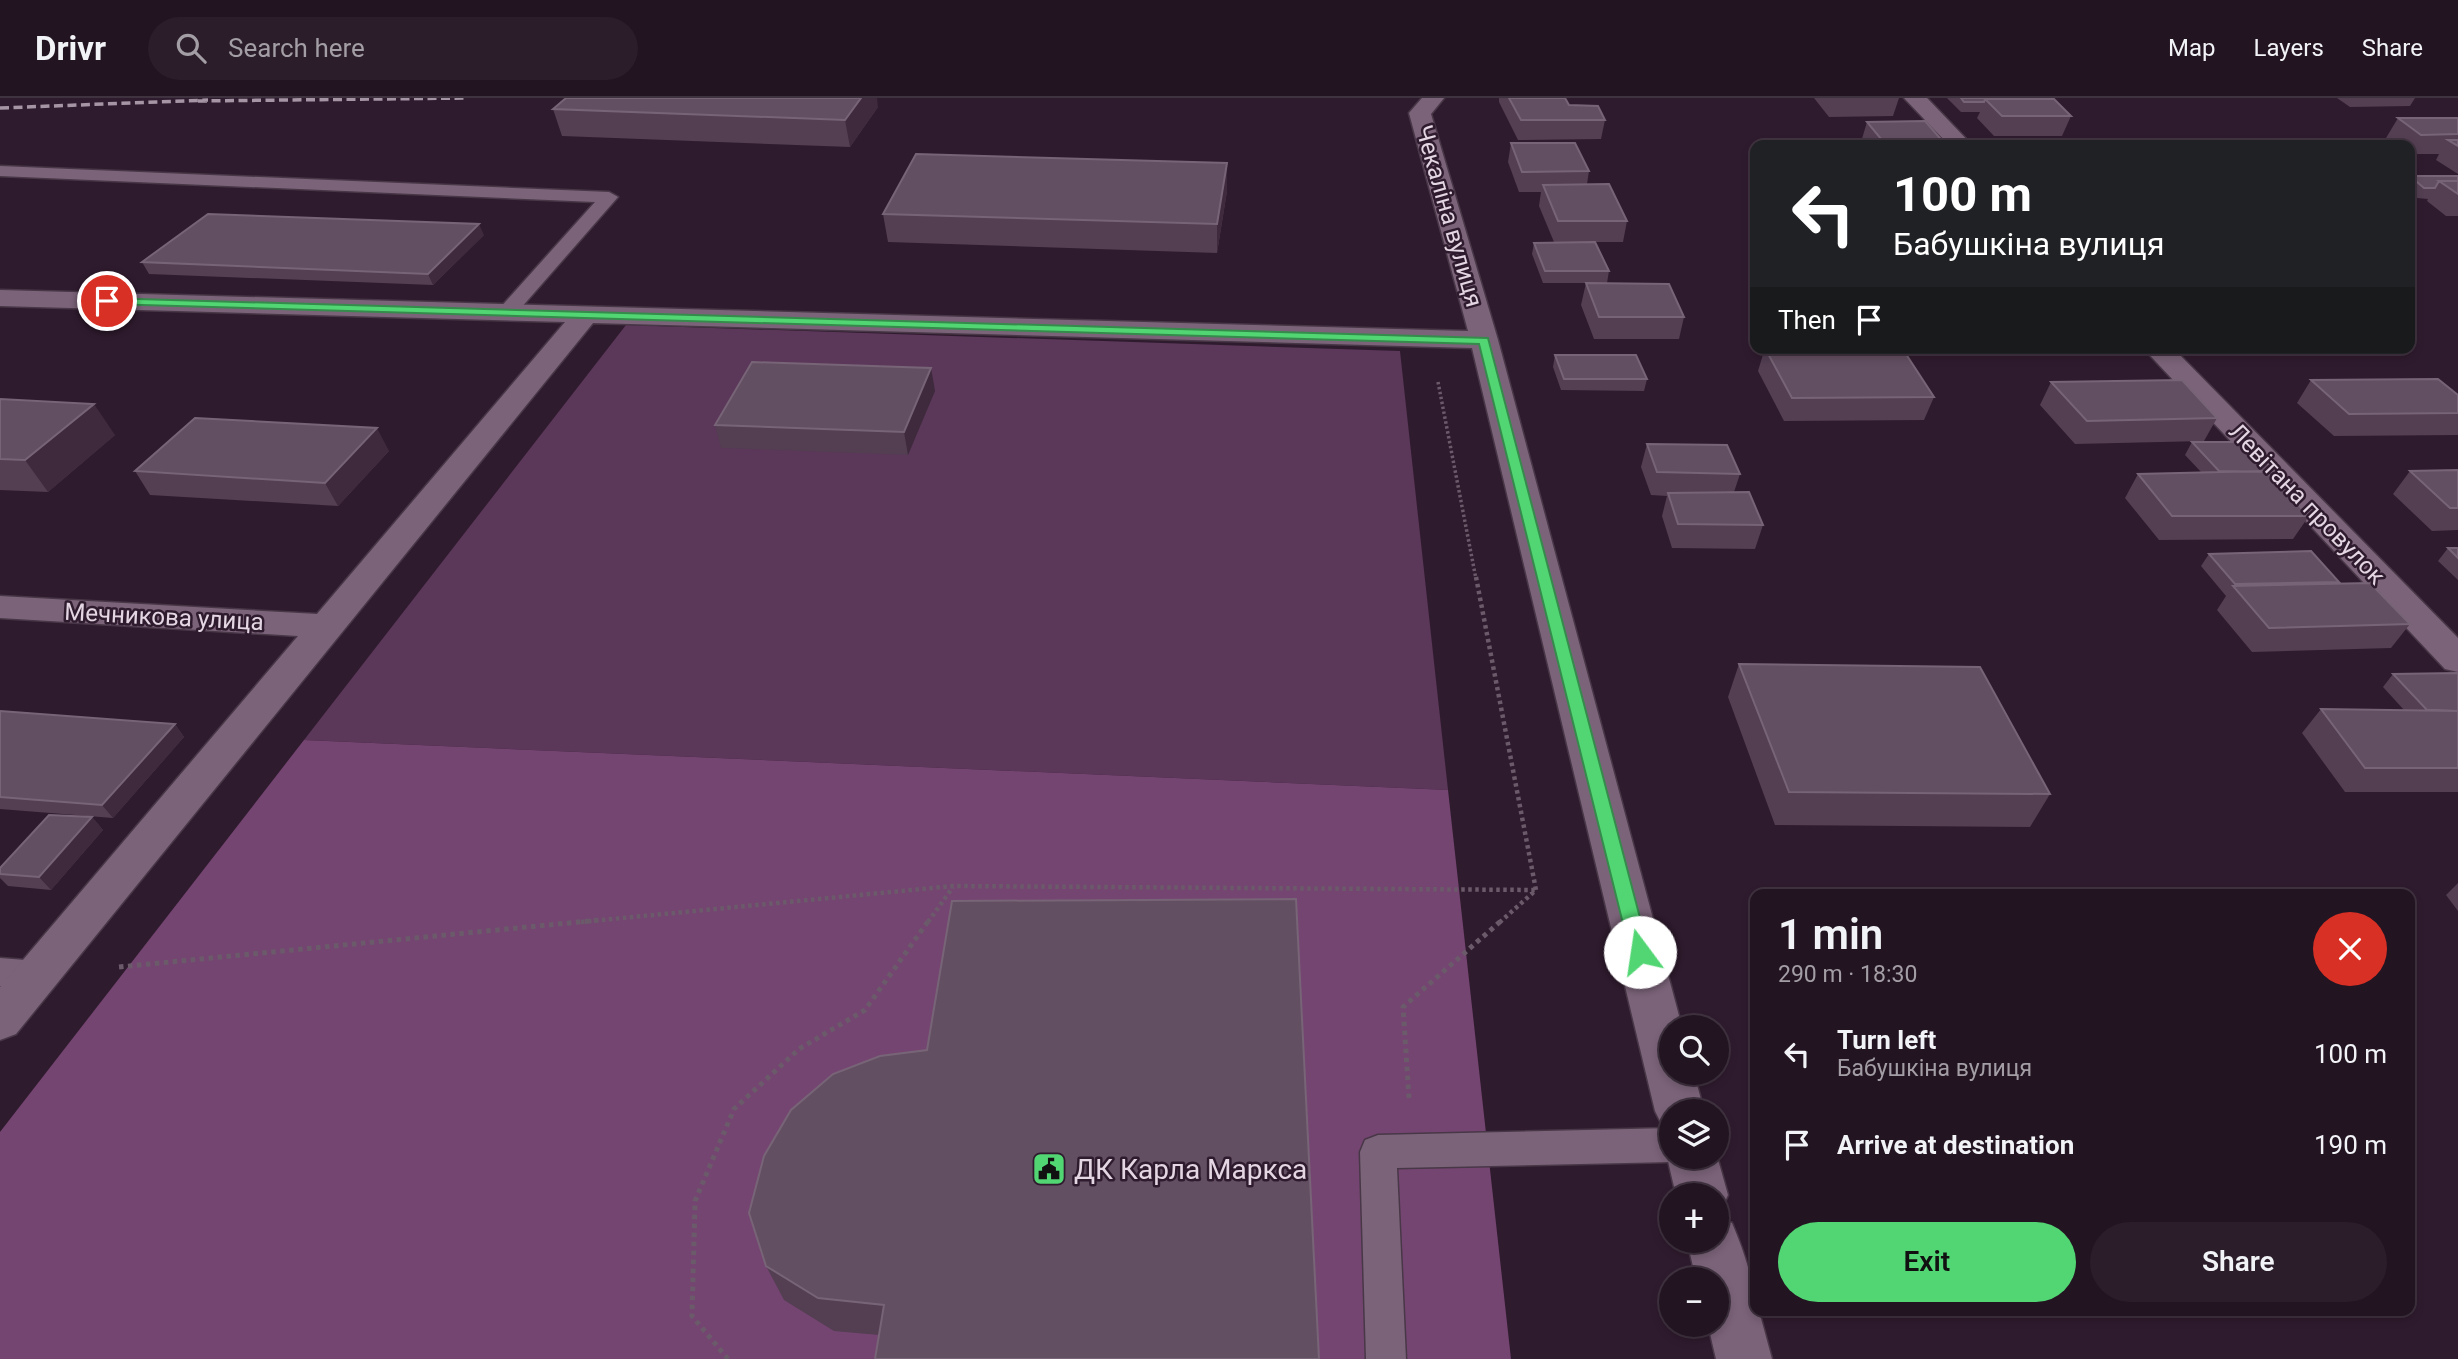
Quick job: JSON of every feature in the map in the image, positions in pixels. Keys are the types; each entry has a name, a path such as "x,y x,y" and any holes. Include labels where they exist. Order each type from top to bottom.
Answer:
{"street":[{"name":"Чекаліна вулиця","path":"1433,98 1420,113 1484,340 1677,1099"},
{"path":"1915,98 1956,140"},
{"path":"0,298 1484,340"},
{"path":"0,1020 585,315"},
{"name":"Левітана провулок","path":"2163,354 2458,660"},
{"name":"Мечникова улица","path":"0,607 328,626"},
{"path":"1716,1253 1744,1359"}],"lane":[{"path":"0,171 609,197 506,313"},
{"path":"0,972 38,975"},
{"path":"1386,1359 1378,1152 1659,1145"}],"path":[{"path":"1438,381 1536,890"},
{"path":"38,975 953,886 1536,890"},
{"path":"727,1359 692,1316 695,1201 734,1109 799,1049 865,1010 953,886"},
{"path":"1413,1151 1403,1007 1536,890"}],"shaded area":[{"path":"626,325 1400,351 1448,790 304,740"},
{"path":"304,740 1448,790 1511,1359 0,1359 0,1132"}],"building":[{"path":"566,98 861,98 845,120 553,109"},
{"path":"1509,98 1565,98 1569,105 1598,106 1605,120 1521,120"},
{"path":"1961,98 1996,98 1997,99 1964,102"},
{"path":"1985,99 2054,99 2071,116 2002,116"},
{"path":"2398,118 2458,118 2458,134 2421,135"},
{"path":"1925,121 1942,140 1882,140 1867,122"},
{"path":"1511,143 1575,143 1589,171 1522,172"},
{"path":"916,154 1227,163 1217,224 883,214"},
{"path":"2415,176 2458,176 2458,181 2439,181 2435,188 2424,188 2415,180"},
{"path":"2439,181 2458,181 2458,194"},
{"path":"1609,184 1627,221 1558,221 1543,185"},
{"path":"208,214 479,224 428,274 142,262"},
{"path":"1595,242 1609,271 1545,271 1534,243"},
{"path":"1586,283 1669,284 1684,317 1599,317"},
{"path":"1768,354 1906,354 1934,397 1792,398"},
{"path":"1555,355 1636,355 1647,379 1564,379"},
{"path":"752,362 931,368 904,432 715,425"},
{"path":"2438,379 2458,395 2458,413 2349,414 2311,380"},
{"path":"2182,380 2217,418 2087,421 2051,382"},
{"path":"0,399 94,404 25,460 0,459"},
{"path":"195,418 377,428 325,483 135,471"},
{"path":"2192,442 2247,442 2275,472 2219,471"},
{"path":"1647,444 1727,445 1740,474 1657,472"},
{"path":"2458,470 2458,508 2450,508 2410,471"},
{"path":"2265,471 2309,516 2172,516 2138,474"},
{"path":"1749,492 1763,525 1678,524 1668,493"},
{"path":"2448,548 2458,548 2458,558"},
{"path":"2311,551 2339,582 2235,584 2209,554"},
{"path":"2370,583 2410,624 2269,628 2233,586"},
{"path":"1739,664 1980,667 2050,794 1789,792"},
{"path":"2458,673 2458,711 2427,710 2393,674"},
{"path":"2321,709 2458,711 2458,768 2365,768"},
{"path":"0,711 175,724 102,805 0,797"},
{"path":"49,815 92,817 39,877 0,874 0,868"},
{"name":"ДК Карла Маркса","path":"1296,899 1319,1359 875,1359 884,1305 818,1298 766,1266 749,1213 764,1156 791,1110 833,1074 880,1056 927,1050 952,901"}],"railway":[{"path":"198,101 466,98"},
{"path":"0,108 208,100"}],"place":[{"name":"ДК Карла Маркса","path":"1049,1169"}],"route":[{"path":"107,301 1484,340 1640,952"}]}
